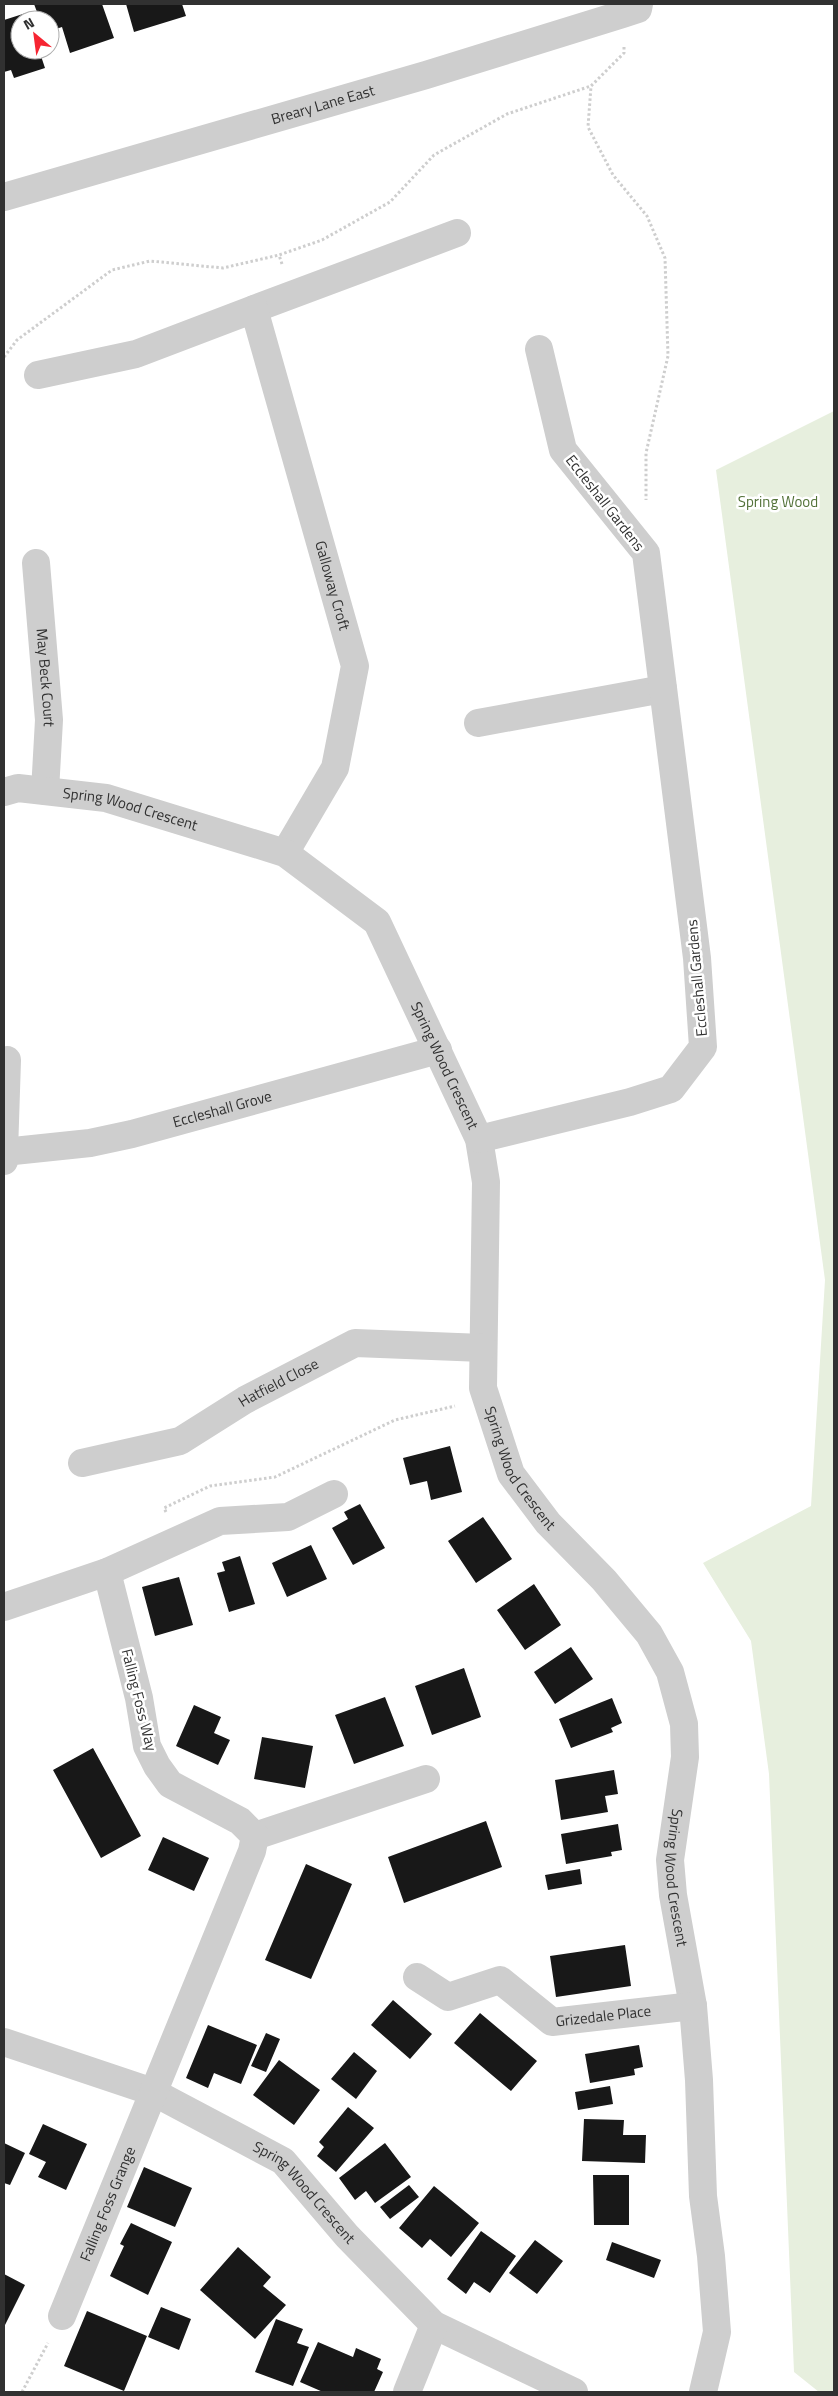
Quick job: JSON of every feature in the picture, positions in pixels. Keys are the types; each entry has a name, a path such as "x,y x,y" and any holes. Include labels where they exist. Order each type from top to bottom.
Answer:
{"street":[{"name":"Breary Lane East","path":"4,197 426,75 631,9"},
{"path":"38,375 136,354 457,234"},
{"name":"Galloway Croft","path":"254,309 355,666 335,768 284,853"},
{"name":"Eccleshall Gardens","path":"479,1139 630,1102 671,1089 704,1047 697,958 646,553 564,450 539,349"},
{"name":"May Beck Court","path":"36,563 49,720 45,791"},
{"path":"478,723 663,688"},
{"name":"Spring Wood Crescent","path":"4,792 18,788 106,798 284,853 377,922 479,1139 486,1182 483,1388 511,1474 548,1523 604,1580 649,1634 670,1672 684,1724 685,1757 670,1860 673,1895 693,2006 699,2089 702,2196 712,2256 717,2332 703,2392"},
{"name":"Eccleshall Grove","path":"4,1152 90,1143 132,1134 438,1050"},
{"path":"4,1161 7,1060"},
{"name":"Hatfield Close","path":"82,1463 180,1442 245,1400 355,1343 483,1348"},
{"path":"4,1607 107,1572 220,1522 288,1517 334,1494"},
{"name":"Falling Foss Way","path":"107,1572 139,1698 146,1746 157,1766 170,1784 240,1821 255,1836"},
{"path":"153,2092 252,1852 255,1836 426,1779"},
{"name":"Grizedale Place","path":"417,1977 448,1997 500,1980 552,2022 693,2006"},
{"name":"Spring Wood Crescent","path":"4,2042 153,2092 283,2161 347,2236 434,2325 574,2392"},
{"name":"Falling Foss Grange","path":"62,2316 153,2092"},
{"path":"407,2392 434,2325"}],"path":[{"path":"4,357 17,340 112,270 150,261 223,268 280,255 322,240 390,202 434,156 507,114 591,86 624,53 631,9"},
{"path":"591,86 588,127 613,175 647,216 665,258 668,356 646,453 646,553"},
{"path":"280,255 292,296"},
{"path":"180,1540 164,1508 210,1486 275,1478 395,1420 487,1399"},
{"path":"22,2392 62,2316"}],"green space":[{"name":"Spring Wood","path":"834,411 834,2392 819,2392 794,2372 769,1774 751,1641 703,1563 811,1506 825,1280 716,470"}],"building":[{"path":"34,4 102,4 114,38 70,53 62,27 60,28 60,10 36,10"},
{"path":"126,4 182,4 186,16 134,32"},
{"path":"10,18 10,60 42,60 45,68 14,78 11,70 4,72 4,20"},
{"path":"450,1446 462,1492 431,1500 427,1481 410,1485 403,1458"},
{"path":"360,1504 385,1548 353,1565 332,1528 348,1519 344,1512"},
{"path":"483,1517 512,1559 476,1583 448,1541"},
{"path":"311,1545 327,1579 287,1597 272,1563"},
{"path":"240,1556 255,1604 229,1612 217,1573 225,1571 222,1562"},
{"path":"179,1577 193,1625 155,1636 142,1587"},
{"path":"534,1584 561,1625 525,1650 497,1610"},
{"path":"571,1647 593,1679 555,1704 534,1672"},
{"path":"464,1668 481,1717 432,1735 415,1686"},
{"path":"385,1697 404,1746 354,1764 335,1715"},
{"path":"612,1698 622,1723 611,1728 613,1732 571,1748 559,1719"},
{"path":"194,1705 221,1717 214,1733 230,1740 218,1765 176,1746"},
{"path":"262,1737 313,1746 305,1788 254,1779"},
{"path":"93,1748 141,1836 101,1858 53,1770"},
{"path":"614,1770 618,1794 605,1796 608,1812 561,1820 555,1780"},
{"path":"486,1821 502,1867 404,1903 388,1857"},
{"path":"618,1824 622,1850 611,1852 612,1856 566,1864 561,1834"},
{"path":"163,1837 209,1858 194,1891 148,1870"},
{"path":"306,1864 352,1884 311,1979 265,1960"},
{"path":"580,1869 582,1884 548,1890 545,1875"},
{"path":"625,1945 631,1986 556,1997 550,1956"},
{"path":"393,2000 432,2034 410,2059 371,2025"},
{"path":"480,2013 537,2061 511,2091 454,2043"},
{"path":"208,2025 257,2045 241,2084 214,2073 208,2088 186,2078"},
{"path":"266,2033 280,2039 266,2072 251,2066"},
{"path":"639,2045 643,2067 634,2069 635,2075 590,2083 585,2054"},
{"path":"354,2052 377,2071 356,2099 331,2079"},
{"path":"279,2060 320,2090 294,2125 253,2095"},
{"path":"610,2086 613,2104 578,2110 575,2092"},
{"path":"348,2107 374,2128 336,2172 317,2156 324,2147 319,2142"},
{"path":"584,2119 624,2120 623,2135 646,2135 645,2163 582,2161"},
{"path":"43,2124 87,2144 66,2190 38,2177 46,2162 29,2154"},
{"path":"4,2143 25,2153 10,2185 4,2183"},
{"path":"385,2143 411,2177 375,2203 366,2191 355,2200 339,2178"},
{"path":"144,2167 192,2188 175,2227 127,2207"},
{"path":"593,2175 629,2175 629,2225 594,2225"},
{"path":"409,2185 419,2197 390,2219 380,2207"},
{"path":"434,2186 479,2223 451,2257 430,2239 422,2248 399,2228"},
{"path":"131,2223 172,2242 148,2295 110,2276 124,2246 120,2244"},
{"path":"481,2231 516,2256 490,2293 474,2282 466,2294 447,2279"},
{"path":"535,2240 563,2261 537,2294 509,2273"},
{"path":"612,2242 661,2260 654,2278 606,2260"},
{"path":"238,2247 271,2277 263,2286 286,2305 255,2339 200,2290"},
{"path":"4,2274 25,2285 4,2327"},
{"path":"161,2307 191,2319 179,2350 148,2337"},
{"path":"87,2311 147,2336 124,2391 64,2366"},
{"path":"276,2319 303,2329 297,2343 309,2347 293,2386 255,2372"},
{"path":"318,2342 353,2357 356,2348 381,2359 377,2369 383,2372 374,2392 323,2392 300,2382"}]}
